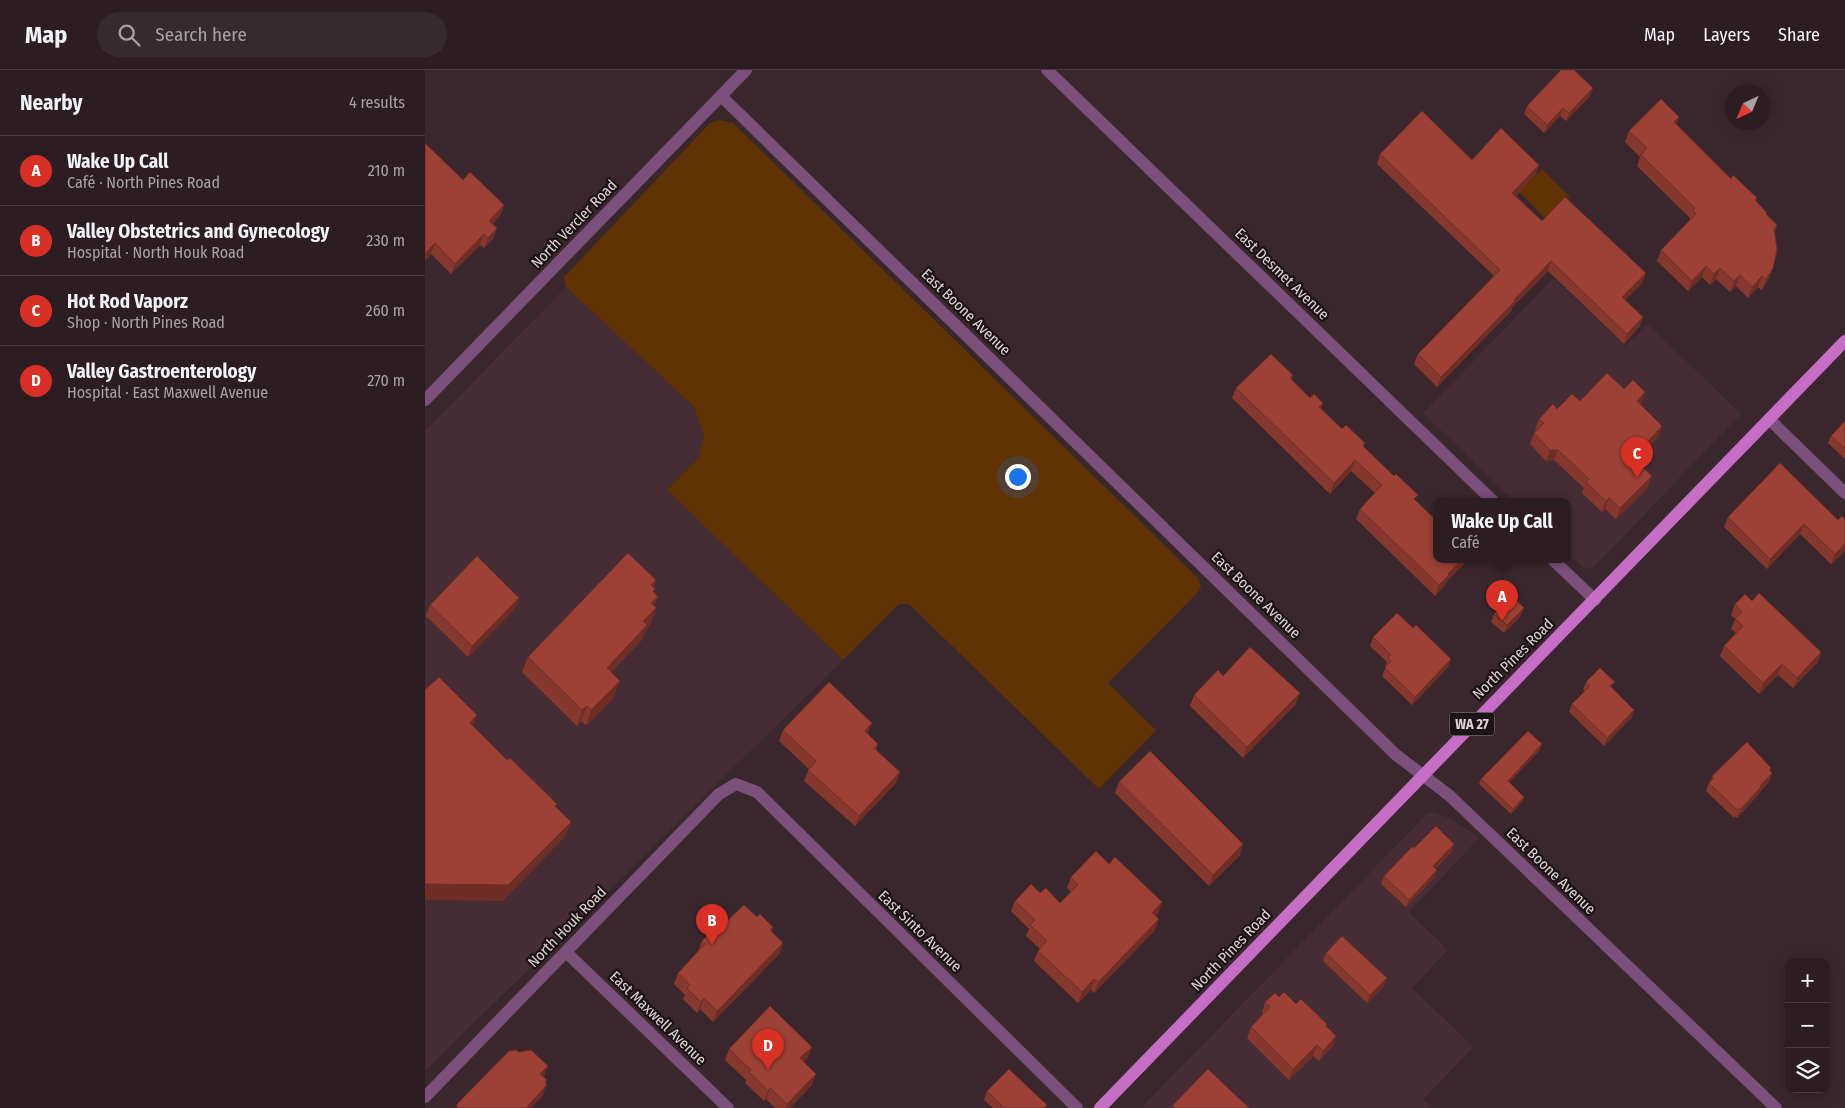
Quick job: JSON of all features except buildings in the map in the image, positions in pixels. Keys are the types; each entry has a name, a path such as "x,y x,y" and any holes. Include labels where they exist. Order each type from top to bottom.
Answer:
{"main road":[{"name":"North Pines Road","path":"1100,1108 1845,341"}],"street":[{"name":"North Vercler Road","path":"425,400 746,70"},
{"name":"East Desmet Avenue","path":"1047,70 1490,498"},
{"name":"East Boone Avenue","path":"721,96 1395,754 1421,776 1450,796 1776,1108"},
{"path":"1769,419 1845,493"},
{"path":"1556,563 1595,600"},
{"name":"North Houk Road","path":"425,1097 719,794 736,784"},
{"name":"East Sinto Avenue","path":"736,784 757,792 1077,1108"},
{"name":"East Maxwell Avenue","path":"567,952 728,1108"}],"shaded area":[{"path":"719,120 733,123 1198,578 1201,586 1198,592 1108,683 1156,730 1099,789 909,604 899,604 843,660 667,490 699,457 704,435 693,406 566,287 564,277 710,123"},
{"path":"1542,169 1570,197 1548,221 1519,192"},
{"path":"1554,278 1625,346 1648,324 1741,414 1592,569 1583,568 1571,556 1571,498 1511,498 1423,413"},
{"path":"566,287 693,406 704,435 699,457 667,490 843,660 425,1071 425,431"},
{"path":"1432,812 1449,818 1479,838 1409,912 1448,950 1412,988 1474,1047 1423,1099 1433,1108 1143,1108 1426,815"}],"place":[{"name":"Hot Rod Vaporz","path":"1637,478"},
{"name":"Wake Up Call","path":"1502,621"},
{"name":"Valley Obstetrics and Gynecology","path":"712,945"},
{"name":"Valley Gastroenterology","path":"768,1070"}]}
